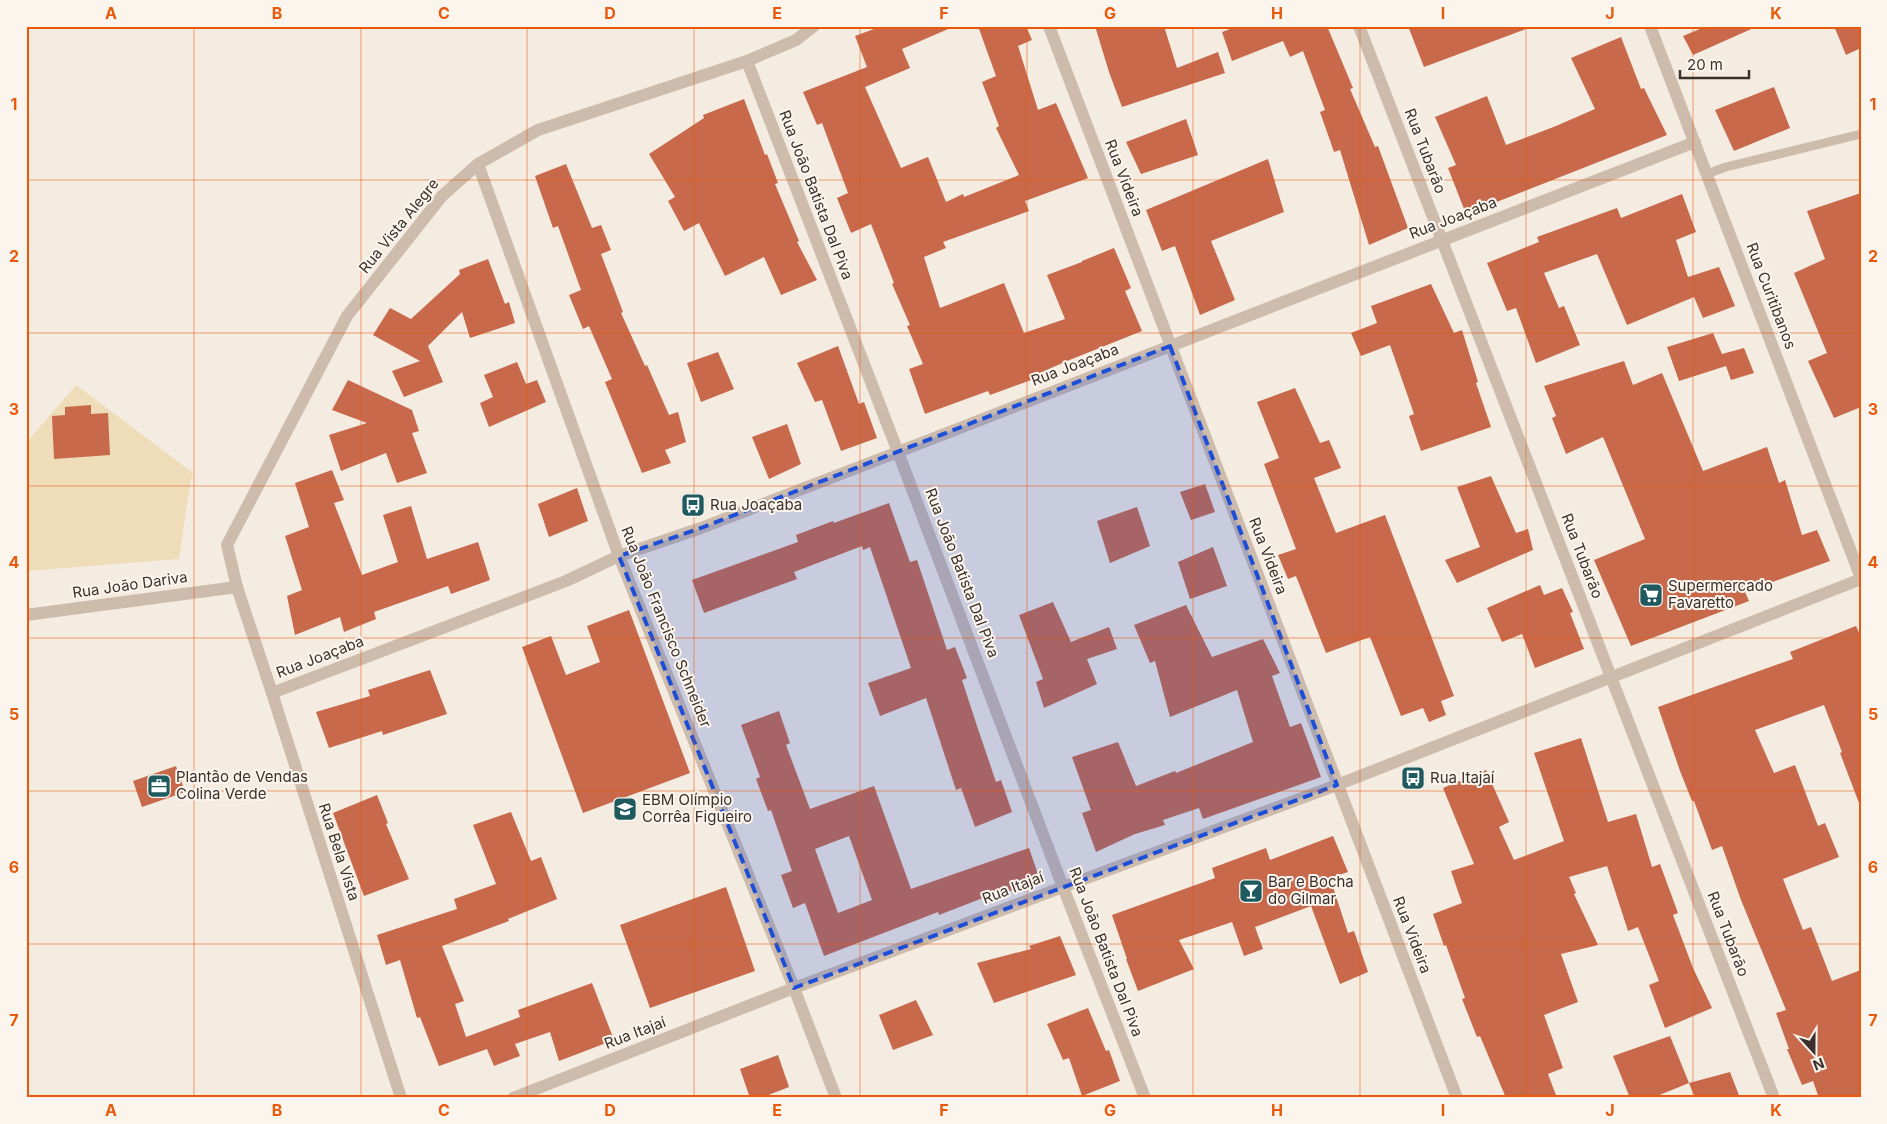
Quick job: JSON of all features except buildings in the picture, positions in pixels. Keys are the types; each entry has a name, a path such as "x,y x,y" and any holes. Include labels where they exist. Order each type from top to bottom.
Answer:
{"street":[{"name":"Rua Vista Alegre","path":"237,586 227,545 348,316 442,196 478,164 538,130 747,61 796,40 814,26"},
{"name":"Rua Videira","path":"1049,26 1457,1098"},
{"name":"Rua Tubarão","path":"1359,26 1774,1098"},
{"name":"Rua Curitibanos","path":"1650,26 1861,578"},
{"name":"Rua João Batista Dal Piva","path":"747,61 1145,1098"},
{"name":"Rua Joaçaba","path":"272,693 557,584 618,556 701,528 1694,142"},
{"name":"Rua João Francisco Schneider","path":"478,164 618,556 794,988 836,1098"},
{"name":"Rua Itajaí","path":"513,1098 794,988 1337,785 1861,578"},
{"name":"Rua João Dariva","path":"26,615 237,586"},
{"name":"Rua Bela Vista","path":"237,586 400,1098"}],"lane":[{"path":"1707,174 1726,167 1861,134"}],"highlighted area":[{"path":"1170,346 1337,785 794,988 619,556 701,528"}],"sand":[{"path":"76,385 193,473 179,559 26,571 26,443"}],"place":[{"name":"Rua Joaçaba","path":"693,505"},
{"name":"Supermercado Favaretto","path":"1651,595"},
{"name":"Rua Itajaí","path":"1413,778"},
{"name":"Plantão de Vendas Colina Verde","path":"159,786"},
{"name":"EBM Olímpio Corrêa Figueiro","path":"625,809"},
{"name":"Bar e Bocha do Gilmar","path":"1251,891"}]}
